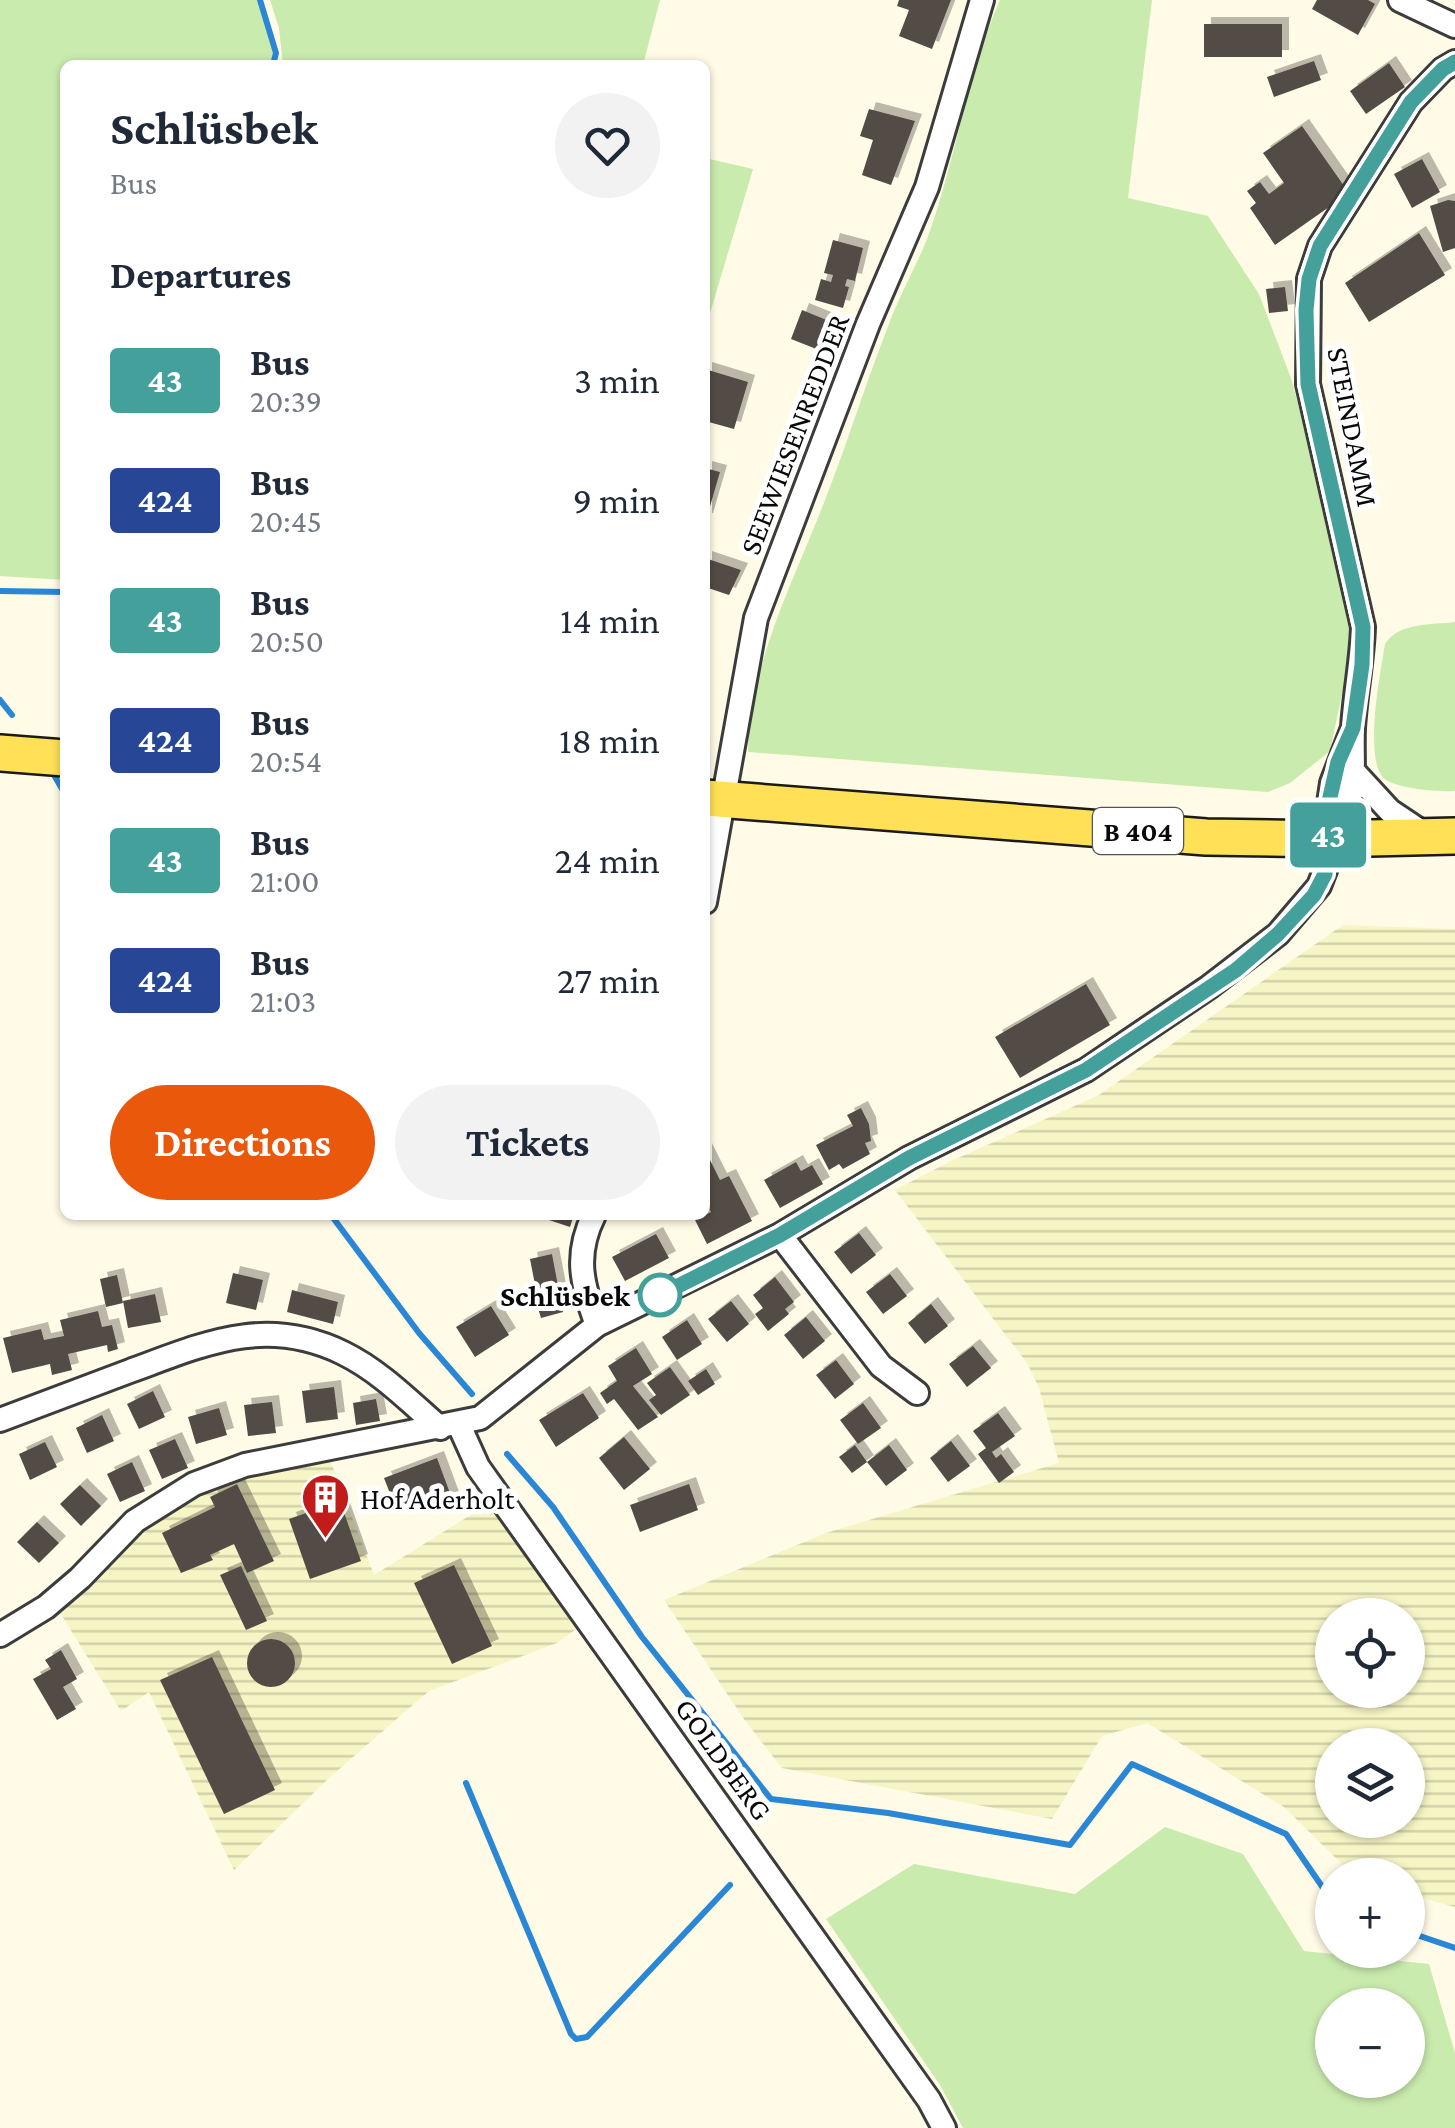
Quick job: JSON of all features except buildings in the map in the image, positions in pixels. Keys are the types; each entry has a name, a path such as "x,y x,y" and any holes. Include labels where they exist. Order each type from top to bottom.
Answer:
{"main road":[{"path":"0,754 60,758"},
{"name":"B 404","path":"714,799 1206,836 1442,836"}],"street":[{"name":"SEEWIESENREDDER","path":"710,845 714,799 756,618 875,306 927,187 982,0"},
{"path":"1400,0 1455,26"},
{"name":"STEINDAMM","path":"1328,839 1346,818 1355,773 1353,728 1363,627 1308,384 1309,279 1320,246 1411,102 1455,62"},
{"name":"STEINDAMM","path":"1328,839 1332,783 1353,728"},
{"path":"1355,773 1390,811 1442,836"},
{"path":"0,1636 46,1607 135,1521 194,1484 246,1465 480,1418 597,1325 780,1235 894,1166 1086,1070 1236,970 1278,934 1314,895 1325,874 1328,839"},
{"path":"592,1220 580,1251 582,1284 597,1325"},
{"path":"780,1235 881,1366 918,1394"},
{"path":"0,1420 215,1340 267,1334 302,1339 342,1352 450,1426"},
{"name":"GOLDBERG","path":"450,1426 884,2035 944,2128"}],"green space":[{"path":"0,0 260,0 276,53 274,60 60,60 60,580 0,576"},
{"path":"270,0 660,0 644,60 282,60 279,28"},
{"path":"1000,0 1152,0 1128,198 1208,216 1259,294 1291,378 1348,591 1351,651 1330,751 1290,783 1268,792 748,752 750,719 765,655 891,317 927,239 978,58"},
{"path":"710,159 753,169 710,313"},
{"path":"1455,622 1455,791 1392,783 1379,771 1374,737 1385,644 1407,628"},
{"path":"1343,925 1455,929 1455,1907 1425,1899 1425,1858 1336,1858 1315,1838 1425,1838 1425,1728 1315,1728 1315,1838 1284,1807 1147,1723 1102,1736 1052,1819 782,1768 746,1722 664,1600 826,1533 1059,1463 1039,1388 1027,1363 895,1190 1099,1095"},
{"path":"329,1457 374,1575 490,1503 579,1627 557,1643 429,1691 330,1777 234,1870 149,1692 121,1711 59,1611 139,1534 196,1494 247,1474"},
{"path":"1165,1827 1243,1854 1304,1951 1315,1952 1315,1968 1425,1968 1425,1964 1429,1964 1455,2053 1455,2128 963,2128 940,2085 826,1919 914,1864 1075,1894"}],"waterway":[{"path":"260,0 276,53 274,60"},
{"path":"0,591 60,592"},
{"path":"0,700 12,715"},
{"path":"54,775 60,785"},
{"path":"335,1220 419,1333 472,1394"},
{"path":"507,1454 553,1507 642,1637 771,1799 888,1813 1070,1845 1132,1764 1286,1834 1315,1876"},
{"path":"466,1783 576,2039 587,2037 730,1885"},
{"name":"Schlüsbek","path":"1425,1938 1455,1948"}],"bus line":[{"name":"43","path":"660,1295 780,1235 909,1158 1086,1070 1236,970 1278,934 1314,895 1325,874 1332,783 1353,728 1363,627 1308,384 1309,279 1320,246 1411,102 1455,62"}],"place":[{"name":"Schlüsbek","path":"660,1295"},
{"name":"Hof Aderholt","path":"325,1540"}]}
